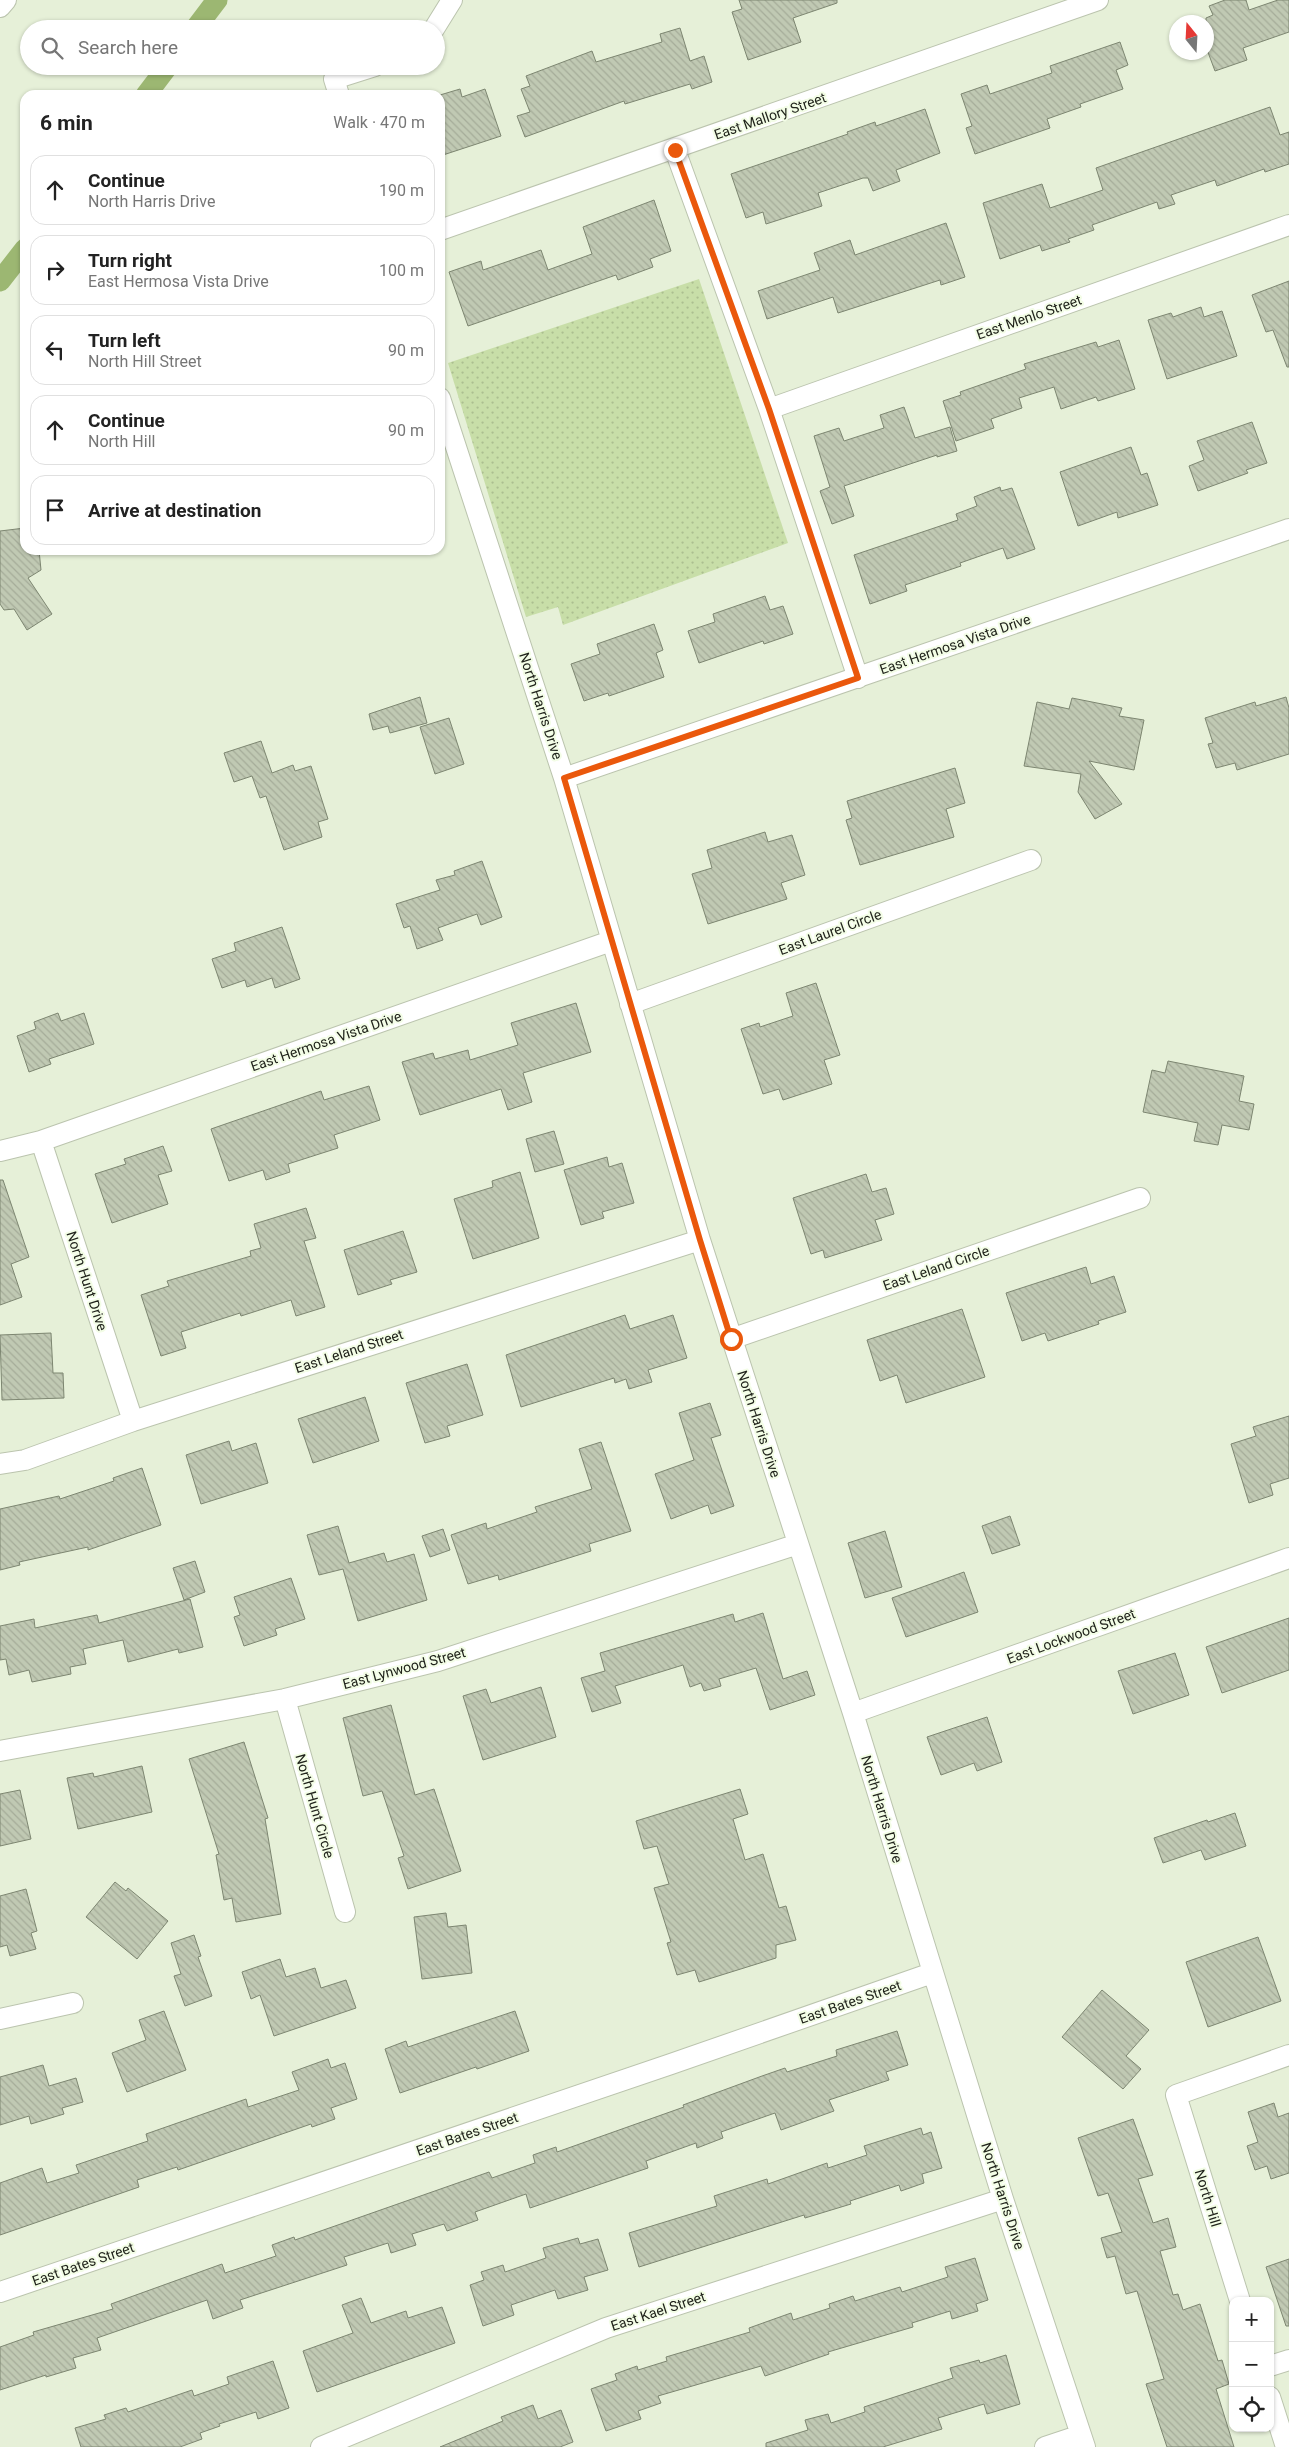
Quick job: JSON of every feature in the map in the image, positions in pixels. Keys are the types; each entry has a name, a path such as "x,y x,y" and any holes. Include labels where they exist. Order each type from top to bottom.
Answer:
{"street":[{"path":"0,7 6,0"},
{"path":"440,20 452,0"},
{"name":"East Mallory Street","path":"445,228 675,150 1098,0"},
{"path":"337,87 359,75"},
{"path":"675,150 769,409 858,678"},
{"name":"East Menlo Street","path":"769,409 1289,226"},
{"name":"North Harris Drive","path":"445,413 564,778 731,1339 853,1713 1003,2199 1083,2441"},
{"name":"East Hermosa Vista Drive","path":"564,778 1289,528"},
{"name":"East Laurel Circle","path":"630,1004 1031,860"},
{"name":"East Hermosa Vista Drive","path":"0,1151 41,1141 611,941"},
{"name":"North Hunt Drive","path":"41,1141 133,1421"},
{"name":"East Leland Circle","path":"731,1339 1140,1198"},
{"name":"East Leland Street","path":"0,1464 25,1460 133,1421 700,1240"},
{"name":"East Lynwood Street","path":"0,1751 285,1699 438,1661 798,1544"},
{"name":"East Lockwood Street","path":"853,1713 1289,1558"},
{"name":"North Hunt Circle","path":"285,1699 345,1912"},
{"name":"East Bates Street","path":"0,2292 662,2068 932,1973"},
{"path":"0,2019 73,2003"},
{"name":"North Hill","path":"1239,2297 1176,2095 1289,2055"},
{"name":"East Kael Street","path":"321,2447 606,2328 1003,2199"},
{"path":"1274,2365 1289,2360"},
{"path":"1274,2410 1286,2447"},
{"path":"1045,2447 1083,2441"}],"green space":[{"path":"699,279 788,543 563,625 558,607 526,617 448,363"}],"building":[{"path":"739,0 837,0 837,3 793,18 801,42 748,60 732,12 742,9"},
{"path":"1225,0 1246,0 1249,10 1278,0 1289,0 1289,32 1243,48 1247,60 1215,71 1211,60 1214,60 1214,15 1209,6"},
{"path":"680,28 690,61 704,56 712,82 692,89 690,84 625,104 624,101 525,137 517,116 530,112 521,89 530,86 526,76 592,51 596,62 662,42 660,34"},
{"path":"1120,42 1128,65 1116,70 1123,89 1080,104 1081,107 1047,119 1050,128 975,154 966,128 972,126 961,94 987,85 990,94 1052,73 1050,66"},
{"path":"460,89 462,97 485,89 501,136 445,154 445,94"},
{"path":"1270,107 1280,135 1289,132 1289,164 1265,172 1264,169 1217,186 1215,180 1171,195 1175,204 1159,209 1157,202 1092,225 1094,230 1068,239 1070,242 1042,251 1040,245 1000,259 983,203 1042,184 1050,208 1103,190 1096,168"},
{"path":"925,109 940,153 896,170 900,181 873,191 868,178 863,178 818,193 822,206 766,224 763,212 746,218 731,174 848,134 847,132 875,122 876,126"},
{"path":"654,200 671,251 650,259 653,267 618,280 616,275 468,326 449,272 481,261 483,270 541,250 548,270 592,254 583,227"},
{"path":"946,223 965,277 941,285 940,280 838,313 833,297 767,319 758,291 820,270 814,253 850,240 855,255"},
{"path":"1289,281 1289,367 1287,367 1273,330 1266,332 1252,295"},
{"path":"1201,307 1204,317 1222,311 1237,356 1167,379 1148,320 1171,313 1173,317"},
{"path":"1119,340 1135,389 1098,401 1096,397 1061,409 1054,387 1019,398 1022,408 991,419 994,428 956,441 943,401 961,395 960,392 1026,369 1024,364 1096,342 1098,347"},
{"path":"904,407 915,438 950,427 957,451 937,457 937,455 844,486 854,516 832,524 820,491 830,487 814,436 839,428 844,441 884,428 880,415"},
{"path":"1252,422 1267,463 1246,470 1248,473 1198,491 1189,466 1204,460 1197,441"},
{"path":"1131,447 1141,475 1147,473 1158,505 1118,518 1117,512 1078,526 1060,472"},
{"path":"1000,487 1001,491 1012,488 1035,549 1007,559 1003,548 960,563 961,566 905,585 907,591 870,604 854,555 958,520 956,514 977,506 974,497"},
{"path":"20,529 20,555 40,555 41,570 28,578 52,614 27,630 14,609 4,610 0,604 0,531"},
{"path":"765,596 770,610 783,606 793,634 764,644 763,641 699,663 688,631 715,622 713,614"},
{"path":"654,624 663,650 656,653 664,677 609,696 608,693 584,701 571,664 600,654 597,644"},
{"path":"420,697 427,723 390,733 388,726 373,730 369,714"},
{"path":"1286,697 1289,708 1289,754 1237,770 1235,763 1216,768 1208,744 1213,743 1205,718 1255,702 1256,706"},
{"path":"1072,698 1122,708 1119,716 1144,720 1134,770 1089,761 1122,804 1095,819 1078,792 1081,774 1024,766 1037,702 1069,709"},
{"path":"449,718 464,764 435,774 420,727"},
{"path":"261,741 272,773 293,765 295,771 311,766 328,819 318,822 322,837 284,850 266,796 260,798 252,776 234,782 224,753"},
{"path":"955,768 965,803 946,809 954,837 860,865 846,820 852,818 847,801"},
{"path":"765,832 768,842 792,835 805,875 781,883 787,899 708,924 692,874 712,868 707,850"},
{"path":"482,861 502,917 481,925 477,914 438,928 443,940 417,949 410,926 404,928 396,904 440,890 436,880 455,875 454,871"},
{"path":"282,927 300,979 275,988 272,978 247,987 245,980 222,988 212,959 236,951 234,943"},
{"path":"816,983 840,1055 824,1060 832,1084 783,1100 779,1089 763,1094 741,1029 759,1023 760,1027 793,1016 786,993"},
{"path":"576,1003 591,1052 523,1073 532,1102 508,1110 501,1089 420,1115 402,1062 433,1053 435,1059 468,1050 470,1060 518,1045 511,1023"},
{"path":"58,1013 61,1021 84,1013 94,1044 49,1059 51,1064 29,1072 17,1036 36,1029 34,1022"},
{"path":"1168,1061 1244,1076 1239,1101 1254,1104 1249,1130 1222,1125 1218,1145 1194,1141 1198,1123 1143,1112 1152,1070 1165,1073"},
{"path":"369,1086 380,1120 334,1135 338,1148 288,1164 290,1172 266,1180 263,1170 229,1181 211,1129 321,1091 324,1100"},
{"path":"554,1131 564,1164 535,1172 526,1139"},
{"path":"163,1146 172,1171 158,1175 168,1204 112,1223 95,1174 126,1164 124,1159"},
{"path":"607,1157 609,1167 622,1163 634,1203 602,1212 604,1218 581,1225 564,1170"},
{"path":"520,1172 539,1238 473,1259 454,1199 493,1187 492,1181"},
{"path":"866,1174 872,1192 886,1188 894,1214 875,1220 882,1240 825,1258 823,1250 811,1254 793,1198"},
{"path":"0,1180 3,1180 29,1257 11,1264 22,1297 0,1305"},
{"path":"306,1208 316,1238 304,1241 325,1307 296,1316 291,1300 241,1316 240,1313 181,1332 186,1348 161,1356 141,1295 169,1286 167,1281 251,1256 250,1251 261,1248 254,1224"},
{"path":"403,1231 417,1272 390,1280 392,1284 358,1295 344,1250"},
{"path":"1086,1267 1091,1284 1114,1276 1126,1312 1098,1321 1099,1324 1048,1341 1045,1333 1022,1341 1006,1293"},
{"path":"962,1309 985,1377 906,1403 897,1375 880,1381 867,1340"},
{"path":"625,1315 630,1329 673,1315 687,1358 648,1370 652,1382 629,1389 626,1379 615,1383 614,1378 521,1407 506,1355"},
{"path":"51,1333 53,1373 63,1373 64,1398 2,1400 0,1335"},
{"path":"467,1364 483,1415 447,1426 450,1436 425,1443 406,1383"},
{"path":"365,1397 379,1441 313,1463 298,1419"},
{"path":"710,1403 721,1435 711,1438 734,1506 711,1514 708,1505 671,1519 655,1474 694,1460 679,1413"},
{"path":"1289,1416 1289,1478 1270,1484 1273,1495 1249,1503 1231,1444 1256,1436 1253,1427"},
{"path":"229,1441 232,1451 256,1443 268,1483 201,1504 186,1455"},
{"path":"601,1442 631,1531 589,1544 591,1551 499,1580 498,1575 468,1584 451,1535 486,1523 487,1529 537,1512 535,1507 592,1489 579,1449"},
{"path":"142,1468 161,1525 88,1550 88,1547 19,1562 20,1565 0,1570 0,1509 59,1496 60,1499 114,1481 113,1478"},
{"path":"1010,1516 1020,1545 992,1554 982,1526"},
{"path":"338,1526 349,1563 384,1553 387,1562 414,1554 427,1600 358,1621 343,1569 319,1575 307,1535"},
{"path":"443,1529 450,1550 430,1557 422,1536"},
{"path":"885,1531 902,1587 865,1598 848,1543"},
{"path":"195,1561 205,1592 184,1600 173,1568"},
{"path":"964,1572 978,1612 906,1637 892,1598"},
{"path":"291,1578 305,1619 275,1629 277,1635 244,1646 234,1617 240,1615 234,1597"},
{"path":"190,1599 203,1647 179,1653 178,1649 128,1662 123,1640 83,1649 86,1664 70,1667 71,1674 32,1682 29,1670 9,1675 6,1659 0,1660 0,1626 34,1619 35,1628 97,1615 99,1623"},
{"path":"763,1613 783,1679 807,1671 815,1695 770,1710 756,1668 719,1679 721,1686 704,1691 701,1683 690,1687 683,1665 615,1686 621,1703 592,1712 581,1678 605,1671 600,1653 733,1614 735,1622"},
{"path":"1289,1618 1289,1670 1222,1693 1206,1647"},
{"path":"1175,1653 1189,1695 1133,1714 1118,1671"},
{"path":"541,1687 556,1737 483,1760 463,1696 486,1689 491,1703"},
{"path":"391,1705 415,1795 434,1789 461,1871 408,1889 398,1858 404,1856 382,1791 363,1796 343,1718"},
{"path":"987,1717 1002,1762 977,1771 974,1763 941,1775 927,1737"},
{"path":"244,1742 268,1818 265,1819 281,1914 236,1922 232,1898 224,1900 216,1855 219,1854 189,1759"},
{"path":"142,1766 152,1812 78,1829 67,1778 93,1773 94,1777"},
{"path":"740,1789 748,1814 733,1819 745,1860 763,1854 779,1908 786,1906 796,1940 776,1945 776,1958 699,1982 695,1970 677,1975 667,1943 671,1942 654,1888 669,1884 657,1846 644,1849 636,1821"},
{"path":"20,1790 31,1839 0,1846 0,1794"},
{"path":"1235,1813 1246,1846 1205,1860 1201,1850 1163,1863 1154,1838 1207,1820 1208,1822"},
{"path":"115,1882 126,1891 128,1888 168,1921 137,1959 86,1917"},
{"path":"26,1889 37,1931 31,1933 36,1949 10,1956 7,1945 0,1947 0,1896"},
{"path":"446,1913 448,1927 466,1925 472,1973 422,1979 414,1917"},
{"path":"194,1935 201,1956 198,1957 212,1996 185,2006 174,1976 181,1974 171,1943"},
{"path":"1258,1937 1281,2001 1208,2027 1186,1962"},
{"path":"280,1959 286,1977 315,1968 321,1988 346,1980 356,2008 274,2036 260,1995 251,1999 242,1972"},
{"path":"1102,1990 1149,2030 1126,2056 1141,2069 1123,2089 1062,2037"},
{"path":"164,2011 186,2070 127,2092 112,2053 146,2040 139,2020"},
{"path":"515,2011 529,2051 400,2093 385,2049 406,2041 408,2047"},
{"path":"897,2031 908,2065 886,2072 889,2080 829,2100 834,2111 781,2130 775,2113 721,2132 723,2138 697,2148 696,2143 646,2161 648,2168 530,2208 526,2194 475,2212 478,2220 447,2231 444,2224 412,2234 416,2245 391,2253 388,2243 344,2257 347,2265 240,2300 243,2308 213,2319 207,2300 97,2338 101,2350 73,2358 76,2368 46,2377 46,2375 0,2390 0,2347 34,2335 33,2332 113,2309 111,2304 222,2264 225,2273 276,2256 272,2245 294,2237 295,2240 489,2172 492,2178 535,2163 533,2155 556,2147 557,2152 684,2107 683,2105 785,2068 787,2072 837,2056 836,2050"},
{"path":"328,2059 331,2068 345,2063 357,2099 331,2108 335,2119 312,2127 311,2124 178,2170 177,2167 137,2180 139,2187 0,2235 0,2183 42,2168 47,2183 79,2173 76,2165 148,2141 146,2134 246,2099 248,2107 299,2090 292,2072"},
{"path":"43,2065 49,2086 76,2078 83,2102 62,2108 64,2114 31,2124 29,2116 0,2125 0,2077"},
{"path":"1274,2103 1278,2117 1289,2113 1289,2173 1271,2179 1267,2166 1255,2170 1247,2146 1258,2142 1248,2112"},
{"path":"1133,2119 1153,2175 1138,2179 1153,2223 1168,2218 1176,2247 1160,2251 1173,2295 1178,2294 1183,2310 1200,2304 1218,2361 1222,2360 1229,2384 1216,2389 1234,2447 1167,2447 1146,2384 1164,2379 1137,2291 1126,2294 1115,2256 1107,2258 1101,2238 1122,2232 1108,2193 1098,2196 1078,2138"},
{"path":"921,2128 923,2135 931,2132 942,2168 922,2174 924,2183 901,2191 899,2185 850,2201 851,2204 805,2218 804,2215 639,2267 629,2233 717,2206 714,2196 767,2179 768,2184 827,2163 828,2168 867,2155 864,2146"},
{"path":"578,2238 580,2244 598,2239 608,2270 584,2277 588,2290 558,2299 555,2290 511,2305 514,2315 483,2326 470,2285 484,2280 481,2272 503,2265 505,2272 546,2258 543,2248"},
{"path":"975,2258 988,2300 976,2304 978,2311 952,2319 950,2311 912,2323 913,2327 828,2352 829,2354 765,2376 761,2366 658,2396 661,2403 638,2411 641,2419 606,2431 591,2389 617,2380 615,2374 637,2366 638,2370 667,2361 666,2357 750,2332 749,2328 791,2313 793,2320 830,2308 829,2304 853,2296 855,2301 900,2287 902,2292 948,2277 945,2267"},
{"path":"1289,2259 1289,2326 1286,2326 1266,2267"},
{"path":"361,2298 371,2323 406,2311 408,2318 442,2307 455,2343 317,2392 303,2351 353,2333 342,2305"},
{"path":"1006,2355 1020,2404 987,2414 984,2404 938,2418 942,2429 883,2447 766,2447 766,2443 808,2430 805,2420 828,2414 831,2423 865,2412 864,2407 953,2378 950,2368 979,2360 980,2363"},
{"path":"273,2361 289,2408 258,2419 256,2412 219,2424 220,2426 200,2433 202,2439 180,2447 81,2447 75,2428 106,2419 104,2415 126,2408 128,2412 192,2390 194,2396 229,2384 227,2377"},
{"path":"533,2405 538,2419 561,2410 573,2442 560,2447 440,2447 503,2421 501,2417"}],"waterway":[{"path":"202,20 217,0"},
{"path":"150,90 161,75"},
{"path":"0,281 20,255"}],"route":[{"path":"675,150 769,409 858,678 564,778 731,1339"}]}
